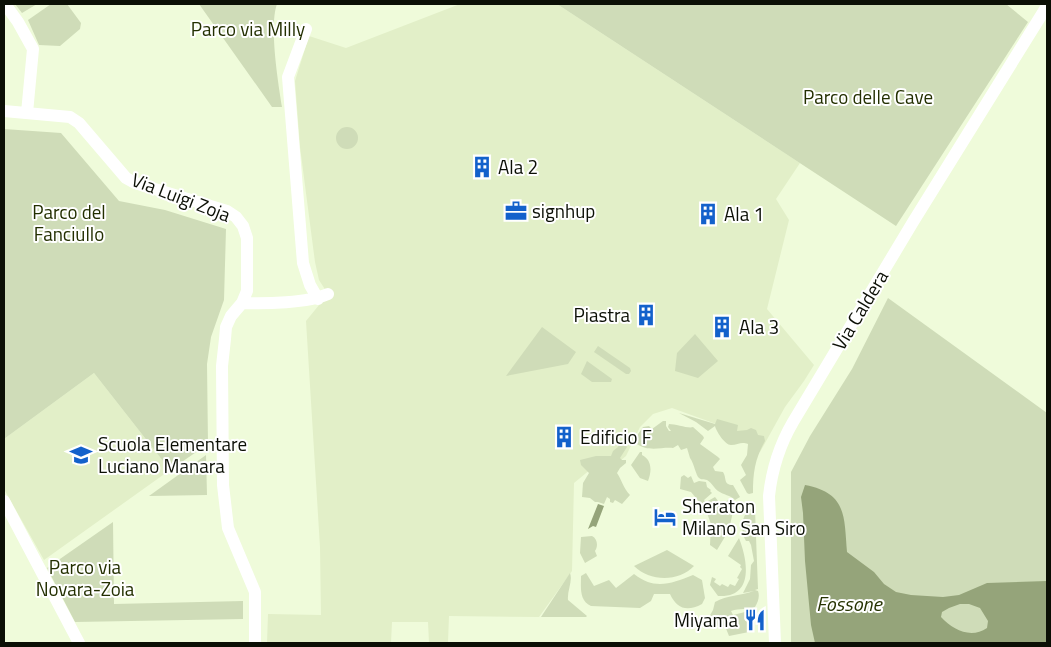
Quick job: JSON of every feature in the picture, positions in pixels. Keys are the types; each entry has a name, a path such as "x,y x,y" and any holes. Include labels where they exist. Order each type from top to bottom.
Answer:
{"street":[{"path":"5,4 18,22 33,49 27,112"},
{"name":"Via Caldera","path":"776,643 769,496 771,475 777,454 793,422 888,263 1047,6"},
{"path":"242,303 323,296 310,285 303,263 288,77 306,29"},
{"name":"Via Luigi Zoja","path":"4,110 70,118 79,123 126,178 135,184 227,211 244,226 247,238 248,291 226,327 222,366 223,485 228,528 255,592 255,643"},
{"path":"4,501 79,643"}],"shaded area":[{"path":"460,4 557,4 800,163 776,199 789,220 767,309 814,365 785,407 760,452 727,428 672,408 653,414 640,427 626,456 620,461 591,469 574,483 572,571 539,617 449,616 448,642 429,643 428,622 392,622 391,643 267,643 268,614 321,615 320,547 306,321 328,294 319,280 315,262 300,147 295,81 309,36 346,48"},
{"name":"Scuola Elementare Luciano Manara","path":"94,373 170,470 44,560 4,489 4,439"}],"green space":[{"path":"15,4 37,4 22,13"},
{"path":"51,4 67,4 81,23 80,29 60,46 39,45 28,20"},
{"name":"Parco via Milly","path":"199,4 277,4 274,40 282,107 272,107"},
{"name":"Parco delle Cave","path":"557,4 1006,4 1028,22 896,226"},
{"path":"347,127 357,134 358,138 351,148 347,149 337,142 336,138 343,128"},
{"name":"Parco del Fanciullo","path":"4,129 61,133 119,201 165,210 226,229 224,300 211,337 207,364 208,444 170,470 94,373 4,439"},
{"path":"888,298 1047,413 1047,643 791,643 791,472 810,436 852,369"},
{"path":"542,327 576,352 568,364 506,376"},
{"path":"695,334 718,361 698,378 675,371 677,353"},
{"path":"598,346 630,368 629,374 626,374 594,352"},
{"path":"587,361 612,379 611,382 592,382 581,374"},
{"path":"679,413 715,424 717,419 738,425 737,431 751,428 756,430 758,435 764,436 765,441 755,466 753,493 747,493 740,480 746,475 741,465 747,455 748,444 731,445 726,443 715,426 708,431"},
{"path":"666,421 669,431 671,431 668,427 669,424 693,427 703,436 704,438 700,444 720,459 713,467 715,471 723,472 726,482 733,485 740,497 735,500 718,491 707,480 699,478 687,448 681,450 678,445 673,448 650,449 637,444 636,437 643,427 649,426 652,429"},
{"path":"620,443 624,443 627,447 620,458 626,460 626,463 617,473 630,495 622,504 615,500 613,503 610,502 610,499 607,497 604,504 582,497 583,483 589,473 581,465 580,460 596,456 611,456"},
{"path":"640,452 642,452 642,455 649,463 650,473 648,481 640,478 631,465"},
{"path":"206,455 207,495 149,496"},
{"path":"684,475 688,478 691,476 694,483 699,481 706,482 707,487 712,493 704,500 705,502 701,504 691,492 680,489 681,477"},
{"path":"715,497 722,506 729,499 735,502 729,530 717,550 710,545 711,524 707,513 713,510 708,501"},
{"path":"751,509 755,510 758,589 755,590 758,591 759,595 755,607 731,611 733,615 745,612 745,621 748,621 749,632 729,636 725,626 716,624 709,617 715,602 754,591 743,593 750,579 751,565 754,561 751,545 749,541 746,541 742,528 743,519"},
{"name":"Parco via Novara-Zoia","path":"113,522 114,604 243,601 243,619 75,622 47,568"},
{"path":"592,536 597,545 595,551 597,556 585,563 580,553 581,537"},
{"path":"739,538 746,567 743,585 738,591 730,595 718,596 710,585 712,577 716,579 714,582 720,586 722,584 728,587 730,584 735,586 739,579 737,578 742,569 741,565 728,556"},
{"path":"667,550 694,566 681,575 664,578 648,575 634,566"},
{"path":"570,573 568,600 587,616 541,617"},
{"path":"586,573 594,586 609,580 616,588 634,574 641,579 656,584 670,583 693,575 702,580 705,598 702,604 692,608 679,606 670,594 654,594 651,601 640,608 591,606 584,600 582,593 581,576"}],"water":[{"name":"Fossone","path":"805,485 819,489 836,500 841,508 843,517 847,552 874,572 884,584 896,592 943,597 959,595 987,583 1047,581 1047,642 815,643 811,625 801,497","holes":["960,604 969,604 980,608 988,621 987,628 975,633 962,632 951,626 941,617 942,612 949,608"]},
{"path":"598,504 604,506 596,527 593,526 588,529"}],"place":[{"name":"Ala 2","path":"482,167"},
{"name":"signhup","path":"516,211"},
{"name":"Ala 1","path":"708,214"},
{"name":"Piastra","path":"646,315"},
{"name":"Ala 3","path":"722,327"},
{"name":"Edificio F","path":"564,437"},
{"name":"Scuola Elementare Luciano Manara","path":"81,455"},
{"name":"Sheraton Milano San Siro","path":"665,517"},
{"name":"Miyama","path":"755,620"}]}
